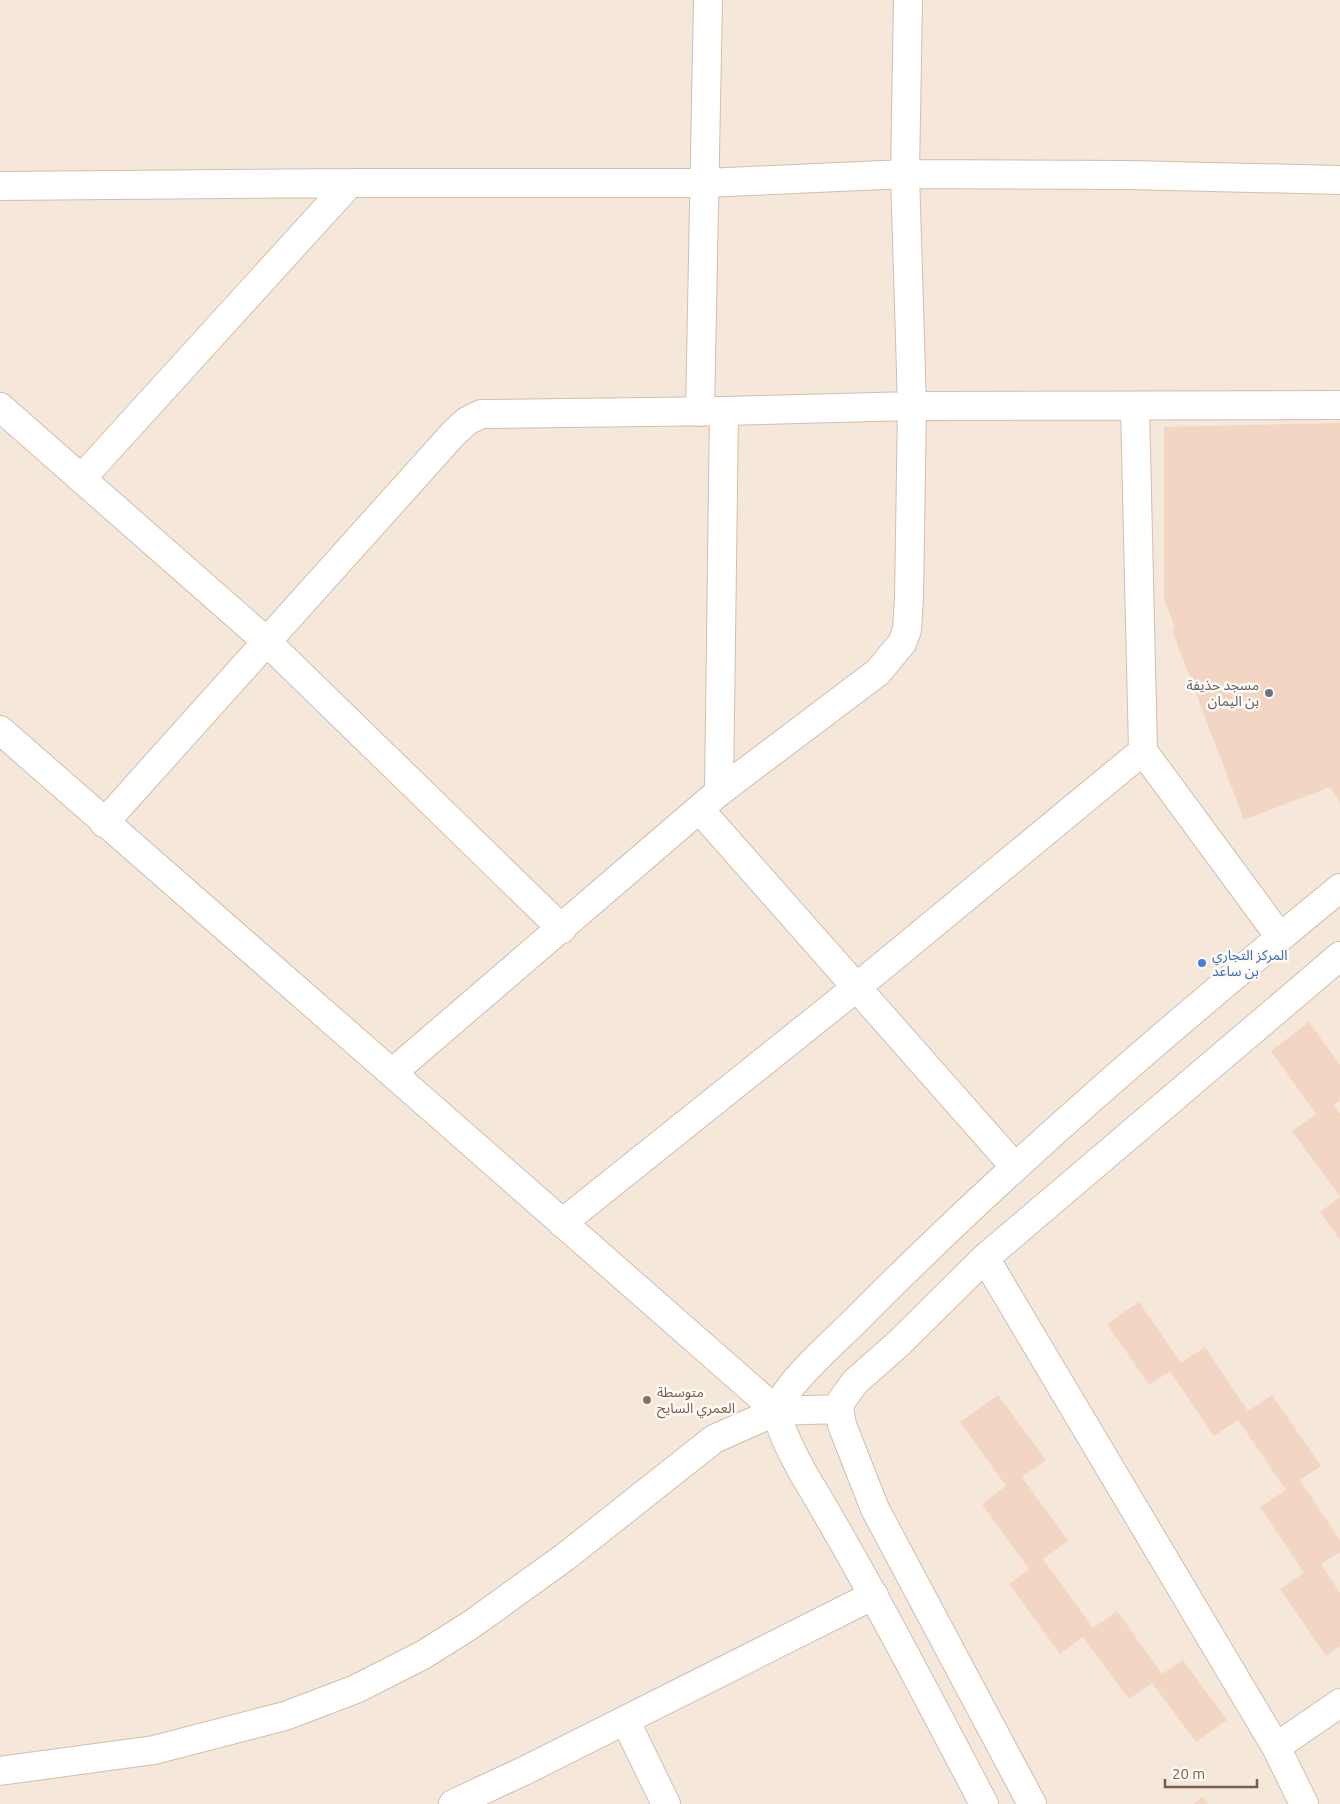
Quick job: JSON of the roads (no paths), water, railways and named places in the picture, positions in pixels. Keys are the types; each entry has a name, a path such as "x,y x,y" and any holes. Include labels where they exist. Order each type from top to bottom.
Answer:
{"street":[{"path":"708,0 706,183 712,412 710,801 858,987 1015,1167"},
{"path":"392,1073 710,801 878,672 902,643 907,630 909,598 912,406 905,174 908,0"},
{"path":"0,186 350,183 706,183 905,174 1128,175 1340,180"},
{"path":"81,479 350,183"},
{"path":"104,823 266,641 467,421 481,414 712,412 912,406 1135,407 1340,405"},
{"path":"0,407 266,641 562,929"},
{"path":"1135,407 1143,751 1280,937"},
{"path":"0,730 777,1411 783,1431 805,1477 874,1595 984,1804"},
{"path":"562,1223 858,987 1143,751"},
{"path":"777,1411 783,1396 808,1368 926,1249 1015,1167 1280,937 1340,888"},
{"path":"1032,1804 875,1509 848,1441 839,1409 842,1400 855,1382 898,1344 985,1258 1338,962"},
{"path":"985,1258 1276,1747 1304,1804"},
{"path":"0,1771 154,1750 285,1716 356,1689 423,1655 472,1624 565,1557 714,1439 777,1411 839,1409"},
{"path":"453,1804 528,1769 874,1595"},
{"path":"1276,1747 1340,1703"},
{"path":"625,1720 666,1804"}],"place":[{"name":"مسجد حذيفة بن اليمان","path":"1269,693"},
{"name":"المركز التجاري بن ساعد","path":"1202,963"},
{"name":"متوسطة العمري السايح","path":"647,1400"}]}
